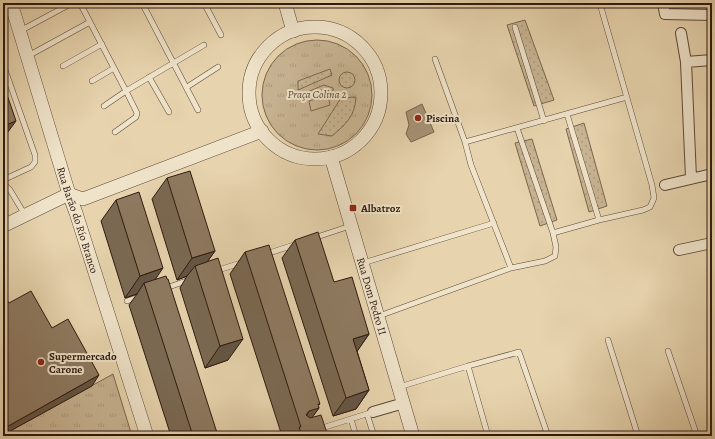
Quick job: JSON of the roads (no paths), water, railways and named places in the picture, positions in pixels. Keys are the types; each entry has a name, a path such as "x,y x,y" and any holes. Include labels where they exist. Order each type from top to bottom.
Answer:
{"street":[{"name":"Rua Barão do Río Branco","path":"11,3 69,194 147,436"},
{"path":"285,3 293,32"},
{"path":"664,3 665,14 712,15"},
{"path":"312,28 322,28 332,30 351,38 359,44 372,60 379,79 381,89 380,104 376,119 371,128 365,136 350,149 331,157 308,159 292,154 275,145 257,123 251,106 251,78 256,65 263,53 276,40 293,32 312,28"},
{"path":"681,33 686,62 691,178"},
{"path":"686,62 712,60"},
{"path":"3,226 69,194 83,199 262,131"},
{"name":"Rua Dom Pedro II","path":"331,157 413,436"},
{"path":"665,184 712,174"},
{"path":"679,250 712,243"},
{"path":"370,413 404,402"}],"lane":[{"path":"19,31 72,3"},
{"path":"80,3 137,113 136,117 114,132"},
{"path":"142,3 198,110"},
{"path":"204,3 222,35"},
{"path":"554,233 599,220 643,210 650,207 654,198 652,185 600,4"},
{"path":"27,57 90,22"},
{"path":"515,27 544,121"},
{"path":"63,66 102,44"},
{"path":"104,106 126,91 204,45"},
{"path":"435,59 465,142 471,165 511,268"},
{"path":"3,64 34,155 35,162 31,167 3,181 25,215"},
{"path":"92,81 114,68"},
{"path":"186,87 218,68"},
{"path":"149,78 169,112"},
{"path":"465,142 544,121 627,96"},
{"path":"567,114 599,220"},
{"path":"378,316 511,268 545,261 555,256 556,247 554,233 517,128"},
{"path":"362,264 494,223"},
{"path":"309,240 351,226"},
{"path":"261,256 302,242"},
{"path":"206,274 249,260"},
{"path":"157,290 193,279"},
{"path":"127,301 142,296"},
{"path":"608,340 638,436"},
{"path":"668,351 697,436"},
{"path":"399,387 519,352 548,436"},
{"path":"468,366 488,436"},
{"path":"315,430 370,413 374,436"},
{"path":"350,419 356,436"}],"place":[{"name":"Piscina","path":"418,118"},
{"name":"Albatroz","path":"353,208"},
{"name":"Supermercado Carone","path":"41,362"}],"park label":[{"name":"Praça Colina 2","path":"317,94"}]}
